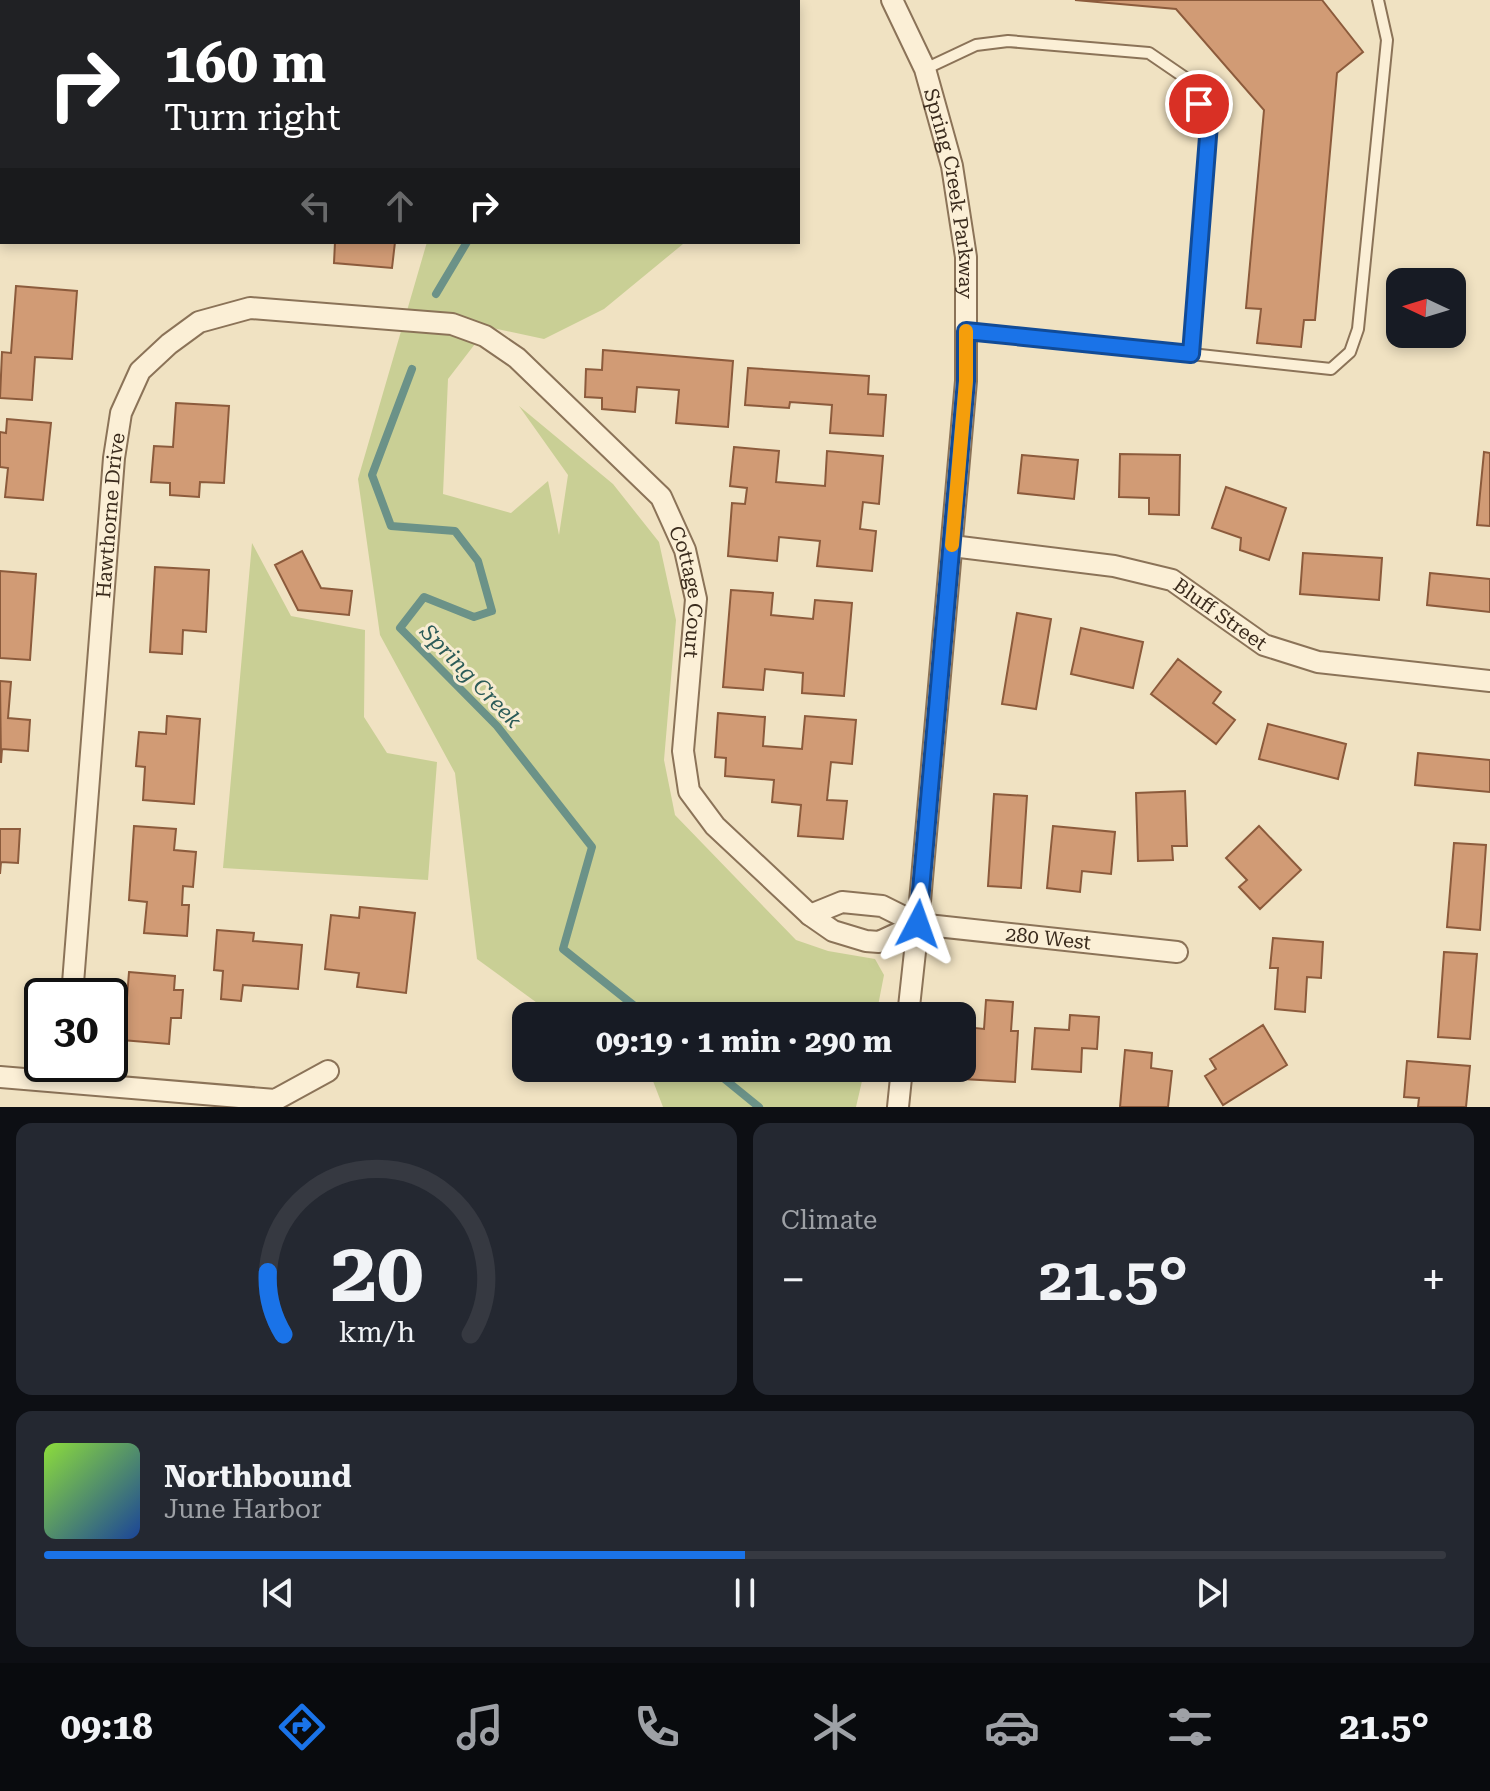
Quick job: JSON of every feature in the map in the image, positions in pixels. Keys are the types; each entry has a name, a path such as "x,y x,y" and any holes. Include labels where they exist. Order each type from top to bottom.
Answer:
{"street":[{"name":"Spring Creek Parkway","path":"892,0 925,69 952,166 966,257 966,381 910,1002"},
{"name":"Hawthorne Drive","path":"73,978 114,458 121,413 140,371 199,322 250,308 452,324"},
{"name":"Cottage Court","path":"452,324 485,336 517,358 661,497 685,550 696,599 683,751 689,791 715,826 810,915 833,931 879,942 918,924"},
{"name":"Bluff Street","path":"952,546 1114,566 1172,580 1264,645 1318,662 1490,681"},
{"path":"810,915 842,902 882,906 918,924"},
{"name":"280 West","path":"918,924 1177,952"},
{"path":"128,1081 275,1100 328,1071"},
{"path":"0,1077 24,1076"},
{"path":"898,1107 901,1082"}],"lane":[{"path":"966,331 1331,369 1350,352 1358,329 1387,40 1378,0"},
{"path":"925,69 976,45 1008,41 1149,53 1187,79 1209,124 1191,354"}],"green space":[{"path":"426,244 683,244 604,309 544,339 488,327 448,379 443,494 511,513 548,481 559,535 568,475 519,406 613,484 659,542 676,620 664,760 675,815 796,940 828,951 875,959 884,975 879,1002 536,1002 477,959 455,773 380,635 358,479"},
{"path":"252,543 291,616 365,630 364,717 387,753 437,762 428,880 223,868"},
{"path":"653,1082 862,1082 856,1107 663,1107"}],"building":[{"path":"1075,0 1322,0 1363,52 1337,73 1315,320 1304,320 1301,347 1257,343 1261,309 1246,308 1264,110 1176,9"},
{"path":"335,244 395,244 392,268 334,263"},
{"path":"16,286 77,291 72,359 35,357 32,400 0,398 2,352 11,353"},
{"path":"603,350 733,361 728,427 676,423 679,390 637,387 635,412 602,409 602,398 585,397 586,369 602,370"},
{"path":"748,368 869,376 868,394 886,395 883,436 830,433 832,405 790,402 789,408 745,405"},
{"path":"176,403 229,406 224,483 200,482 199,497 170,495 170,483 151,482 154,446 173,447"},
{"path":"7,419 51,423 43,500 5,497 8,468 0,467 0,432 6,433"},
{"path":"734,447 779,451 776,482 825,486 827,451 883,456 879,504 863,502 860,529 876,531 872,571 817,566 820,541 779,537 777,561 728,556 732,503 745,504 747,488 730,486"},
{"path":"1484,452 1490,453 1490,526 1477,525"},
{"path":"1120,454 1180,455 1179,515 1149,514 1149,498 1119,497"},
{"path":"1022,455 1078,460 1074,499 1018,493"},
{"path":"1226,487 1286,508 1269,560 1240,550 1241,538 1212,528"},
{"path":"302,551 321,588 352,591 349,615 298,610 275,565"},
{"path":"1303,553 1382,558 1379,600 1300,594"},
{"path":"155,567 209,570 206,632 183,630 182,654 150,652"},
{"path":"0,571 36,574 30,660 0,658"},
{"path":"1430,573 1490,579 1490,612 1427,605"},
{"path":"731,590 773,593 771,615 813,619 815,600 852,603 844,696 802,693 803,673 765,669 763,690 723,687"},
{"path":"1017,613 1051,619 1036,709 1002,704"},
{"path":"1081,628 1143,642 1133,688 1071,674"},
{"path":"1178,659 1221,692 1213,703 1235,720 1216,744 1151,694"},
{"path":"0,681 11,682 8,718 30,720 28,751 2,749 1,763"},
{"path":"718,713 765,717 763,746 802,749 805,716 856,720 852,764 831,762 827,800 847,801 843,839 798,836 801,805 772,802 774,780 725,776 726,758 715,757"},
{"path":"167,716 200,719 194,804 143,800 145,767 136,766 139,732 166,734"},
{"path":"1268,724 1346,744 1338,779 1259,759"},
{"path":"1418,753 1490,760 1490,792 1415,785"},
{"path":"1185,791 1187,846 1172,846 1173,860 1138,861 1136,793"},
{"path":"994,794 1027,796 1021,888 988,886"},
{"path":"134,826 176,829 174,850 196,852 193,887 183,886 182,905 189,905 187,936 144,933 147,902 129,900"},
{"path":"1053,826 1115,832 1111,874 1082,871 1080,892 1047,888"},
{"path":"1259,826 1301,870 1260,909 1239,887 1247,880 1226,858"},
{"path":"0,829 20,829 18,863 1,862 0,874"},
{"path":"1454,843 1486,845 1480,930 1447,927"},
{"path":"360,907 415,913 406,993 357,987 359,973 325,969 331,915 359,918"},
{"path":"217,930 254,933 253,941 302,945 298,989 243,985 241,1001 221,999 223,971 214,970"},
{"path":"1273,938 1323,942 1321,978 1307,977 1305,1012 1275,1009 1278,968 1270,968"},
{"path":"1444,952 1477,954 1470,1039 1438,1037"},
{"path":"129,972 175,976 174,990 183,990 181,1018 171,1018 169,1044 128,1041"},
{"path":"986,1000 1013,1002 1011,1031 1018,1031 1015,1082 976,1080 976,1028 984,1029"},
{"path":"1070,1015 1099,1017 1097,1049 1082,1048 1081,1072 1032,1069 1035,1028 1069,1030"},
{"path":"1263,1025 1287,1065 1223,1105 1205,1076 1216,1069 1210,1059"},
{"path":"1125,1050 1152,1053 1151,1068 1172,1071 1168,1107 1120,1107"},
{"path":"1407,1061 1470,1066 1466,1107 1418,1107 1419,1098 1404,1097"}],"waterway":[{"name":"Spring Creek","path":"436,294 466,244"},
{"name":"Spring Creek","path":"412,369 372,475 391,526 455,531 478,561 492,611 474,617 424,597 400,628 497,726 592,847 563,949 629,1002"},
{"name":"Spring Creek","path":"728,1082 759,1107"}],"slow traffic":[{"path":"952,545 966,381 966,331"}],"route":[{"path":"918,924 966,381 966,331 1191,354 1209,124 1199,104"}]}
